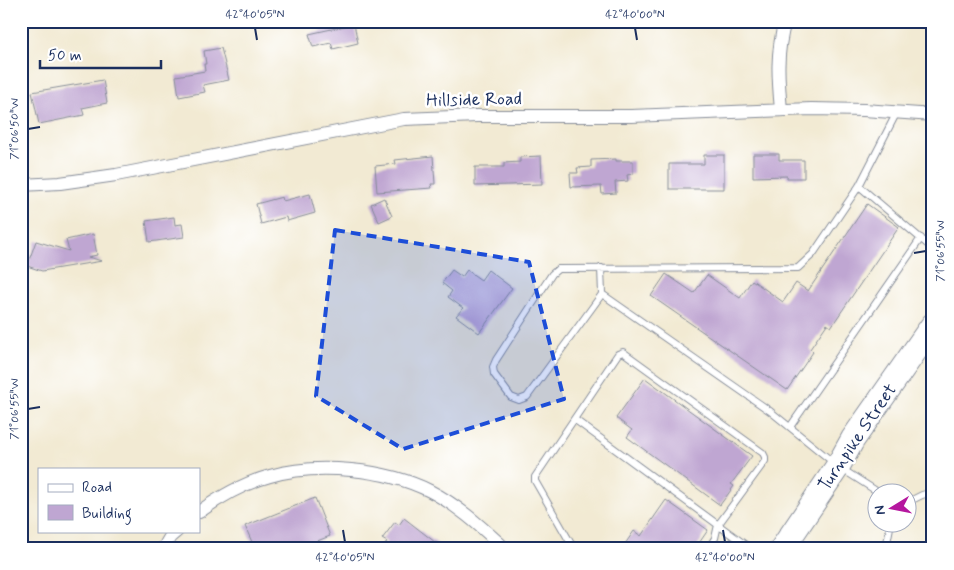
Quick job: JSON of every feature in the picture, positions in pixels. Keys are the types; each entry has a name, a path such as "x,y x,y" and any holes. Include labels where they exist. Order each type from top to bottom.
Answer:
{"highway":[{"name":"Turnpike Street","path":"782,549 838,466 853,438 933,325"}],"street":[{"path":"781,110 778,64 780,39 786,21"},
{"name":"Hillside Road","path":"21,185 60,183 116,175 404,119 477,116 631,116 820,109 933,115"},
{"path":"200,511 233,490 270,475 313,468 351,470 389,476 430,491 465,513 500,544 502,549"},
{"path":"163,549 170,537 176,532"}],"lane":[{"path":"601,268 602,294 527,397 519,400 511,398 494,374 493,367 552,274 558,269 601,268 798,268 813,254 859,186 897,112"},
{"path":"859,186 933,248"},
{"path":"790,427 921,238"},
{"path":"602,294 770,411 838,466 866,484"},
{"path":"574,549 535,481 535,477 618,354 623,352 763,453 765,457 718,525 715,538 708,549"},
{"path":"574,419 751,549"},
{"path":"916,498 933,492"},
{"path":"884,549 889,532"}],"highlighted area":[{"path":"335,230 529,262 564,399 403,449 316,396"}],"building":[{"path":"354,24 358,43 333,49 331,43 313,47 309,34"},
{"path":"221,48 229,80 203,85 205,92 179,97 176,76 205,71 204,51"},
{"path":"103,80 107,103 82,108 84,115 39,124 32,92"},
{"path":"753,154 779,154 779,160 804,160 804,178 787,178 787,176 753,177"},
{"path":"704,155 724,155 724,189 669,189 669,164 704,164"},
{"path":"433,156 435,184 431,184 432,188 377,192 375,166 396,164 395,160"},
{"path":"541,156 542,184 475,186 475,167 504,167 504,163 520,162 520,157"},
{"path":"616,159 616,161 633,161 633,174 627,175 628,181 615,182 616,193 602,194 601,186 571,187 570,173 578,173 577,168 591,167 591,160"},
{"path":"310,194 315,213 287,221 286,217 261,224 256,204 282,197 283,201"},
{"path":"384,198 392,216 379,222 371,204"},
{"path":"867,204 899,227 831,327 827,324 810,349 813,352 787,390 651,296 666,274 694,293 707,275 740,298 752,280 783,302 796,283 808,291"},
{"path":"174,217 175,225 182,224 184,237 149,242 146,221"},
{"path":"93,234 97,255 88,257 102,261 42,271 27,266 36,241 69,251 66,240"},
{"path":"452,270 462,277 467,270 481,280 488,270 512,288 479,333 456,316 463,308 448,297 452,291 442,283"},
{"path":"645,378 752,456 731,484 734,486 720,505 627,437 632,430 616,418"},
{"path":"315,498 330,536 297,549 255,549 245,526"},
{"path":"666,500 708,530 695,549 632,549 625,544 634,531 641,536"},
{"path":"404,518 444,549 382,549 387,542 382,539 395,522 399,525"}]}
